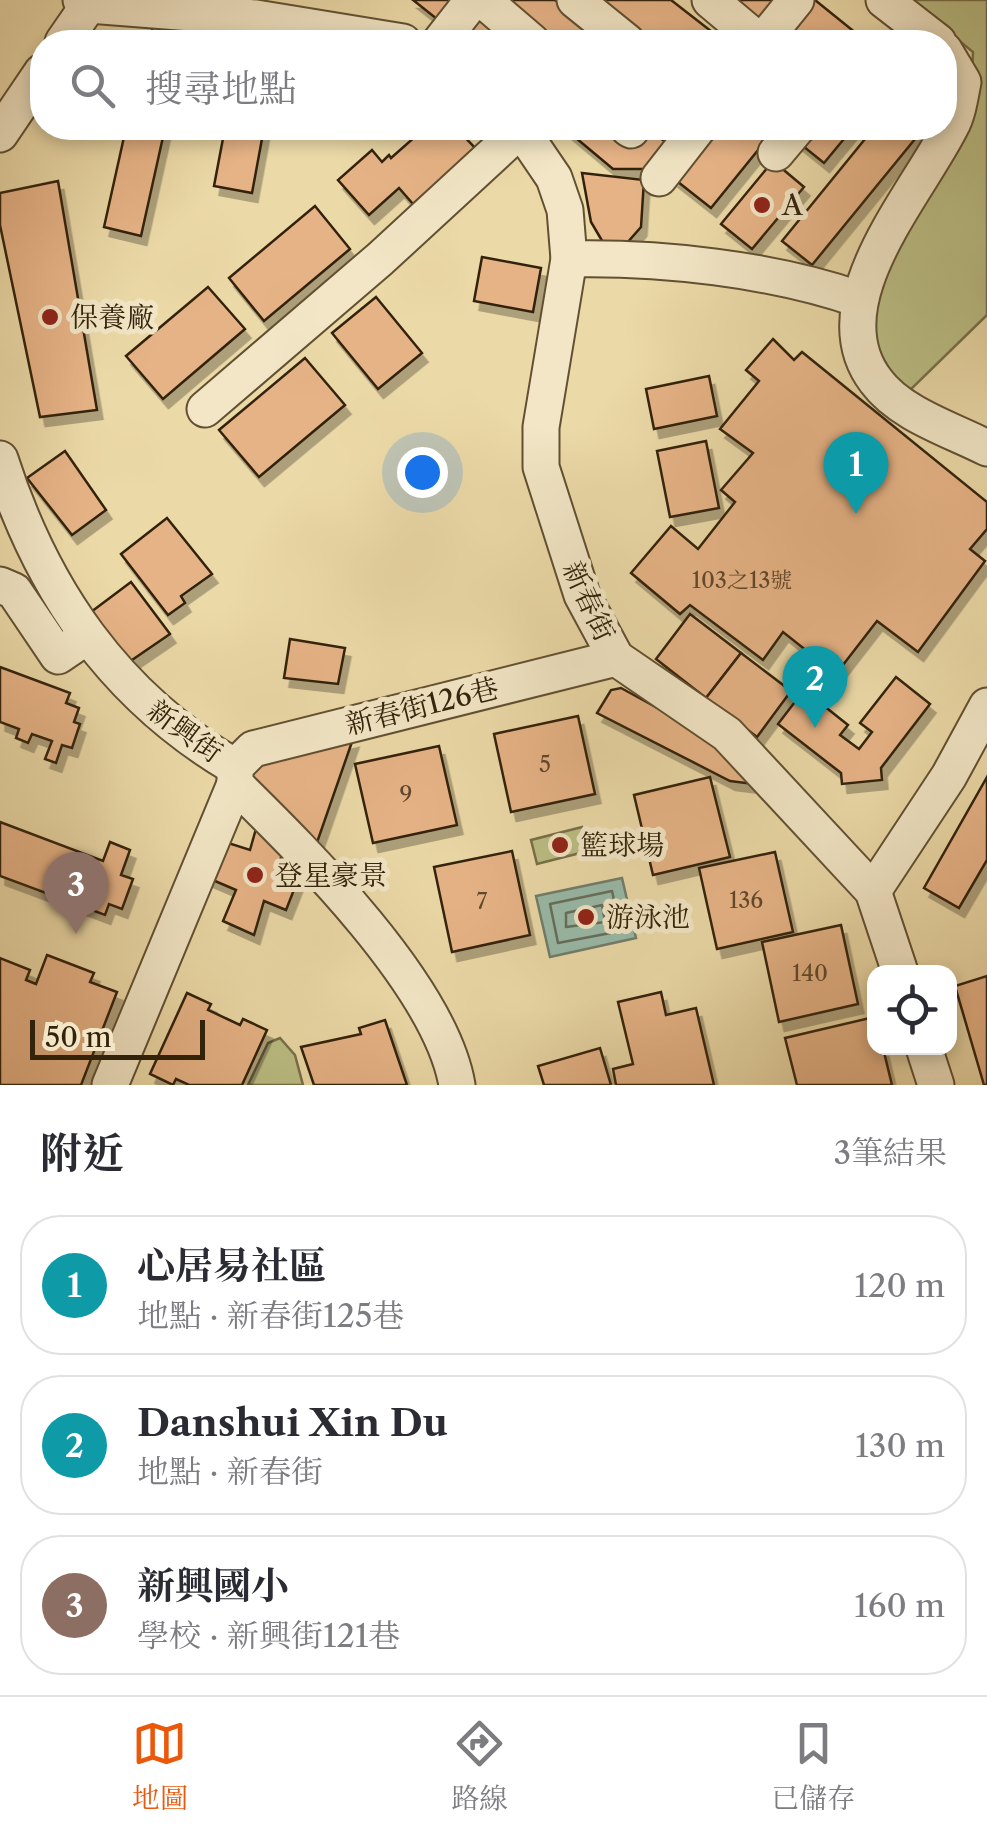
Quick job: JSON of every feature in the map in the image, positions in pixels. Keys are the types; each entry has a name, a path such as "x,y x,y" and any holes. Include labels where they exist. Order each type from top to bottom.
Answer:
{"street":[{"path":"449,30 473,0"},
{"path":"483,0 518,30"},
{"path":"575,0 612,30"},
{"path":"710,0 746,30"},
{"path":"771,30 796,0"},
{"path":"884,0 923,30"},
{"path":"70,30 88,2 330,14 372,30"},
{"path":"957,72 963,82 957,109"},
{"path":"0,134 30,90"},
{"path":"205,409 380,259 507,140"},
{"name":"新春街","path":"528,140 554,178 565,210 569,259 541,427 541,466 582,595 616,658 728,734 873,891 898,965"},
{"path":"659,178 689,140"},
{"path":"943,140 889,231 858,298 860,351 877,383 920,414 987,448"},
{"path":"569,259 621,258 813,283 858,298"},
{"name":"新興街","path":"0,459 44,570 86,636 154,712 235,775 318,866 414,991 452,1059 456,1085"},
{"path":"0,586 14,591 58,656 86,636"},
{"name":"新春街126巷","path":"235,775 252,749 616,658"},
{"path":"873,891 948,776 987,706"},
{"path":"110,1085 235,775"},
{"path":"926,1055 936,1085"}],"green space":[{"path":"910,0 987,0 987,315 905,395 869,335 876,288 970,114 973,52 957,39 957,30 946,30"},
{"name":"籃球場","path":"582,827 588,851 537,864 531,840"},
{"path":"280,1038 295,1055 303,1085 248,1085 268,1043"}],"water":[{"name":"游泳池","path":"622,878 636,938 550,957 536,896"}],"building":[{"path":"413,0 460,0 442,23"},
{"path":"501,0 555,0 593,30 539,30"},
{"path":"601,0 671,0 710,30 640,30"},
{"path":"733,0 793,0 768,29"},
{"path":"800,0 815,0 852,30 789,30"},
{"path":"155,13 253,30 152,30"},
{"path":"483,13 504,30 469,30"},
{"path":"123,140 162,140 141,236 104,227"},
{"path":"223,140 262,140 252,193 214,186"},
{"path":"411,140 467,140 476,149 413,204 399,188 369,215 338,180 372,150 382,162 389,155 391,158"},
{"path":"578,140 663,140 670,145 652,169 613,169"},
{"path":"704,140 766,140 711,208 673,178"},
{"path":"795,140 843,140 824,163"},
{"path":"864,140 914,140 812,265 782,241"},
{"name":"A","path":"773,161 804,187 752,249 721,224"},
{"path":"582,173 644,180 641,227 626,244 604,244 591,222"},
{"name":"保養廠","path":"58,181 97,410 40,417 0,225 0,193"},
{"path":"315,206 350,249 264,321 229,278"},
{"path":"482,257 541,268 533,312 474,301"},
{"path":"208,287 245,329 163,399 126,356"},
{"path":"376,297 422,353 378,389 332,333"},
{"path":"773,339 794,360 802,352 987,502 987,529 970,549 985,561 918,652 877,621 836,674 783,632 763,660 690,605 680,614 631,573 671,526 698,549 735,502 721,490 753,453 720,429 759,381 746,370"},
{"path":"305,358 345,405 259,477 219,430"},
{"path":"709,376 717,416 654,429 646,389"},
{"path":"706,441 719,508 670,517 657,451"},
{"path":"65,451 106,510 72,535 27,478"},
{"path":"167,518 212,574 181,596 185,603 168,615 121,554"},
{"path":"131,582 170,634 129,662 91,612"},
{"path":"690,614 741,653 706,698 656,659"},
{"path":"290,639 345,648 338,684 284,678"},
{"path":"741,653 791,691 757,737 706,698"},
{"path":"0,667 70,693 66,703 79,708 74,722 80,724 72,748 62,745 56,763 45,759 52,741 32,734 28,743 16,738 19,729 0,722"},
{"path":"896,677 930,704 881,768 882,780 842,784 841,773 778,724 804,690 848,725 840,735 859,749 872,732 860,723"},
{"path":"621,688 725,745 753,784 730,781 597,713 611,690"},
{"path":"578,716 595,794 511,812 494,734"},
{"path":"353,739 313,854 247,773 256,763"},
{"path":"439,746 457,825 373,843 355,764"},
{"path":"710,777 730,857 653,875 634,795"},
{"path":"987,777 987,860 959,908 924,888"},
{"name":"登星豪景","path":"259,818 286,844 279,863 301,872 286,910 264,901 254,935 223,921 236,890 208,878 222,841 250,850"},
{"path":"0,822 103,861 110,842 130,850 121,875 133,879 122,909 109,904 105,915 0,876"},
{"path":"512,851 530,935 452,952 434,867"},
{"path":"775,852 793,932 717,949 699,868"},
{"path":"841,925 858,1004 779,1022 762,942"},
{"path":"47,955 94,973 90,982 117,992 81,1085 0,1085 0,958 30,970 26,980 36,984"},
{"path":"987,976 987,1085 984,1085 957,985"},
{"path":"661,992 666,1015 696,1008 714,1085 616,1085 613,1069 633,1064 618,1002"},
{"path":"187,993 211,1004 208,1010 240,1025 243,1019 267,1030 242,1085 189,1085 176,1079 173,1085 150,1074"},
{"path":"867,1019 867,1055 885,1055 892,1085 797,1085 785,1038"},
{"path":"385,1020 407,1085 314,1085 301,1047 361,1034 359,1028"},
{"path":"600,1048 611,1085 544,1085 538,1066"}],"place":[{"name":"A","path":"762,205"},
{"name":"保養廠","path":"50,317"},
{"name":"心居易社區","path":"856,514"},
{"name":"Danshui Xin Du","path":"815,728"},
{"name":"籃球場","path":"560,845"},
{"name":"登星豪景","path":"255,875"},
{"name":"游泳池","path":"586,917"},
{"name":"新興國小","path":"76,934"}]}
